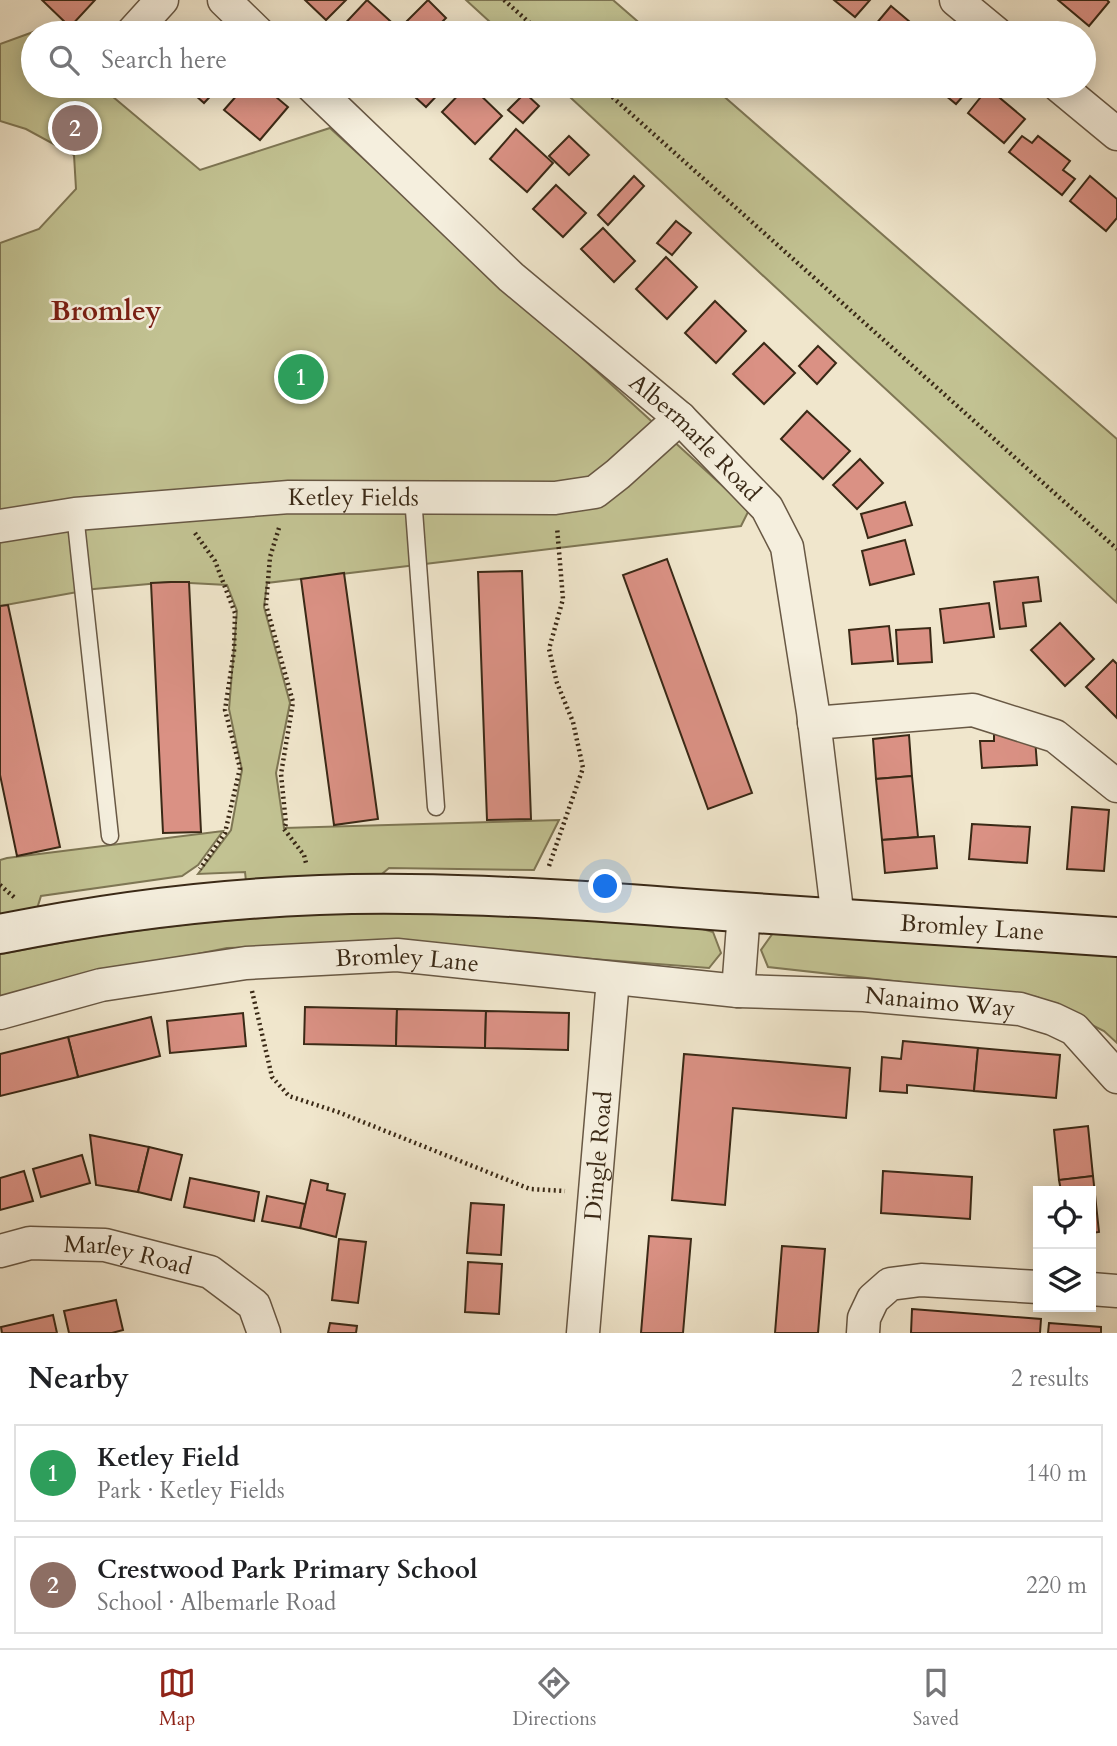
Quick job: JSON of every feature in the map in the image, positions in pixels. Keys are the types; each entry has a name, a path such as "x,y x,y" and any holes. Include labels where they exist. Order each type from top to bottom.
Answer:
{"street":[{"path":"143,21 162,0"},
{"path":"224,0 246,21"},
{"path":"956,0 981,21"},
{"name":"Albermarle Road","path":"325,98 511,277 680,418 767,508 787,547 814,723 838,919"},
{"path":"1074,98 1117,134"},
{"name":"Ketley Fields","path":"0,526 75,514 289,497 555,498 595,492 680,418"},
{"path":"814,723 973,710 1055,736 1117,786"},
{"name":"Bromley Lane","path":"0,934 168,907 316,896 406,894 537,898 1117,937"},
{"path":"738,991 744,912"},
{"name":"Bromley Lane","path":"0,1013 101,985 246,963 397,956 738,991"},
{"name":"Dingle Road","path":"583,1333 613,979"},
{"name":"Nanaimo Way","path":"738,991 864,995 1020,1009 1053,1019 1073,1029 1117,1077"},
{"name":"Marley Road","path":"0,1251 30,1243 105,1245 210,1272 254,1305 264,1333"},
{"path":"863,1333 864,1318 873,1299 890,1284 921,1280 1033,1287"},
{"path":"1096,1290 1117,1291"}],"lane":[{"path":"413,497 436,807"},
{"path":"75,514 110,836"}],"path":[{"path":"504,0 528,21"},
{"path":"613,98 1117,549"},
{"path":"289,497 270,557 266,606 293,702 281,774 286,824 284,829 304,855 316,896"},
{"path":"537,898 583,768 573,722 557,683 549,649 563,599 555,498"},
{"path":"168,907 208,860 225,833 240,768 225,710 234,651 235,613 215,561 175,506"},
{"path":"246,963 272,1077 289,1096 338,1112 530,1189 594,1193"}],"green space":[{"path":"466,0 613,0 637,21 489,21"},
{"path":"21,36 21,98 114,98 200,170 330,128 749,510 741,526 267,583 264,607 290,703 276,773 284,828 559,820 534,870 389,868 375,880 247,891 245,872 198,874 231,830 242,770 229,709 237,611 227,585 171,582 94,589 0,606 0,243 39,229 76,189 74,155 26,129 0,121 0,44"},
{"path":"571,98 726,98 1117,439 1117,603"},
{"path":"223,831 198,865 182,876 41,896 34,918 0,924 0,860"},
{"path":"380,908 685,924 713,932 721,953 709,968 400,944 227,948 38,986 0,998 0,954 103,935 198,923"},
{"path":"773,933 1117,954 1117,1043 1104,1031 1037,997 768,967 761,950"}],"building":[{"path":"42,0 95,0 76,21 64,21"},
{"path":"305,0 346,0 326,20"},
{"path":"367,0 390,21 347,21"},
{"path":"428,0 446,18 443,21 407,21"},
{"path":"834,0 870,0 855,17"},
{"path":"1058,0 1109,2 1093,21 1083,21"},
{"path":"891,6 909,21 878,21"},
{"path":"234,98 277,98 288,107 260,140 224,110"},
{"path":"416,98 435,98 426,107"},
{"path":"455,98 483,98 502,116 475,144 442,112"},
{"path":"520,98 530,98 539,106 523,123 508,110"},
{"path":"949,98 961,98 956,104"},
{"path":"980,98 1000,98 1025,119 1004,143 968,113"},
{"path":"516,129 553,163 527,192 490,159"},
{"path":"569,136 589,155 569,175 549,156"},
{"path":"1022,136 1032,143 1038,136 1070,161 1063,170 1075,179 1062,195 1009,152"},
{"path":"634,176 644,186 608,225 598,215"},
{"path":"1090,176 1117,199 1117,218 1106,231 1070,201"},
{"path":"556,185 586,213 563,237 533,209"},
{"path":"676,221 691,233 672,255 657,243"},
{"path":"603,228 635,261 614,282 581,249"},
{"path":"666,257 697,287 667,319 636,289"},
{"path":"715,301 746,331 716,363 685,333"},
{"path":"764,343 795,373 764,404 733,374"},
{"path":"818,346 836,363 817,384 799,366"},
{"path":"807,411 850,451 823,479 781,439"},
{"path":"860,459 883,483 857,509 833,485"},
{"path":"905,502 912,525 868,538 861,514"},
{"path":"905,540 914,574 870,585 862,551"},
{"path":"667,559 752,793 708,809 623,575"},
{"path":"522,571 531,819 487,820 478,572"},
{"path":"344,573 378,819 334,825 301,579"},
{"path":"1038,577 1041,601 1023,603 1026,626 1000,629 994,582"},
{"path":"189,582 201,832 163,833 151,583"},
{"path":"989,603 994,637 944,643 940,609"},
{"path":"8,605 60,847 17,856 0,775 0,606"},
{"path":"1060,623 1094,659 1065,686 1031,650"},
{"path":"889,626 893,661 852,664 849,630"},
{"path":"930,628 932,662 898,664 896,630"},
{"path":"1113,660 1117,664 1117,718 1086,687"},
{"path":"994,731 1035,738 1037,765 982,768 980,741 994,741"},
{"path":"909,735 912,776 876,779 873,739"},
{"path":"912,776 918,837 882,840 876,779"},
{"path":"1072,807 1109,810 1104,871 1067,869"},
{"path":"972,824 1030,827 1027,863 969,859"},
{"path":"934,836 937,868 885,873 882,840"},
{"path":"305,1007 397,1009 396,1046 304,1044"},
{"path":"397,1009 486,1011 485,1048 396,1046"},
{"path":"486,1011 569,1013 568,1050 485,1048"},
{"path":"243,1013 246,1046 170,1053 167,1021"},
{"path":"151,1017 160,1056 78,1077 68,1037"},
{"path":"68,1037 78,1077 0,1096 0,1054"},
{"path":"903,1041 978,1048 974,1091 907,1085 907,1093 880,1091 882,1057 901,1059"},
{"path":"978,1048 1060,1055 1056,1098 974,1091"},
{"path":"684,1054 850,1068 846,1118 733,1108 725,1205 672,1200"},
{"path":"1088,1126 1093,1176 1059,1180 1054,1130"},
{"path":"90,1135 149,1147 138,1192 96,1185"},
{"path":"149,1147 182,1155 171,1200 138,1192"},
{"path":"82,1155 90,1183 41,1197 33,1169"},
{"path":"24,1171 33,1201 0,1210 0,1178"},
{"path":"883,1171 972,1177 970,1219 881,1213"},
{"path":"1093,1176 1094,1186 1060,1186 1059,1180"},
{"path":"190,1178 259,1192 254,1221 184,1207"},
{"path":"311,1180 328,1184 327,1190 345,1194 336,1237 300,1228"},
{"path":"267,1196 305,1204 300,1228 262,1221"},
{"path":"471,1203 504,1205 501,1255 467,1253"},
{"path":"1096,1204 1099,1232 1096,1232"},
{"path":"649,1236 691,1239 683,1333 641,1333"},
{"path":"339,1239 366,1242 358,1303 332,1300"},
{"path":"782,1246 825,1249 818,1333 775,1333"},
{"path":"468,1262 502,1264 499,1314 465,1312"},
{"path":"116,1300 123,1330 112,1333 69,1333 64,1311"},
{"path":"912,1309 1041,1319 1040,1333 911,1333"},
{"path":"53,1315 57,1333 2,1333 1,1327"},
{"path":"330,1323 357,1326 356,1333 328,1333"},
{"path":"1049,1323 1101,1327 1101,1333 1048,1333"}],"place":[{"name":"Crestwood Park Primary School","path":"75,128"},
{"name":"Ketley Field","path":"301,377"}],"district":[{"name":"Bromley","path":"106,310"}]}
